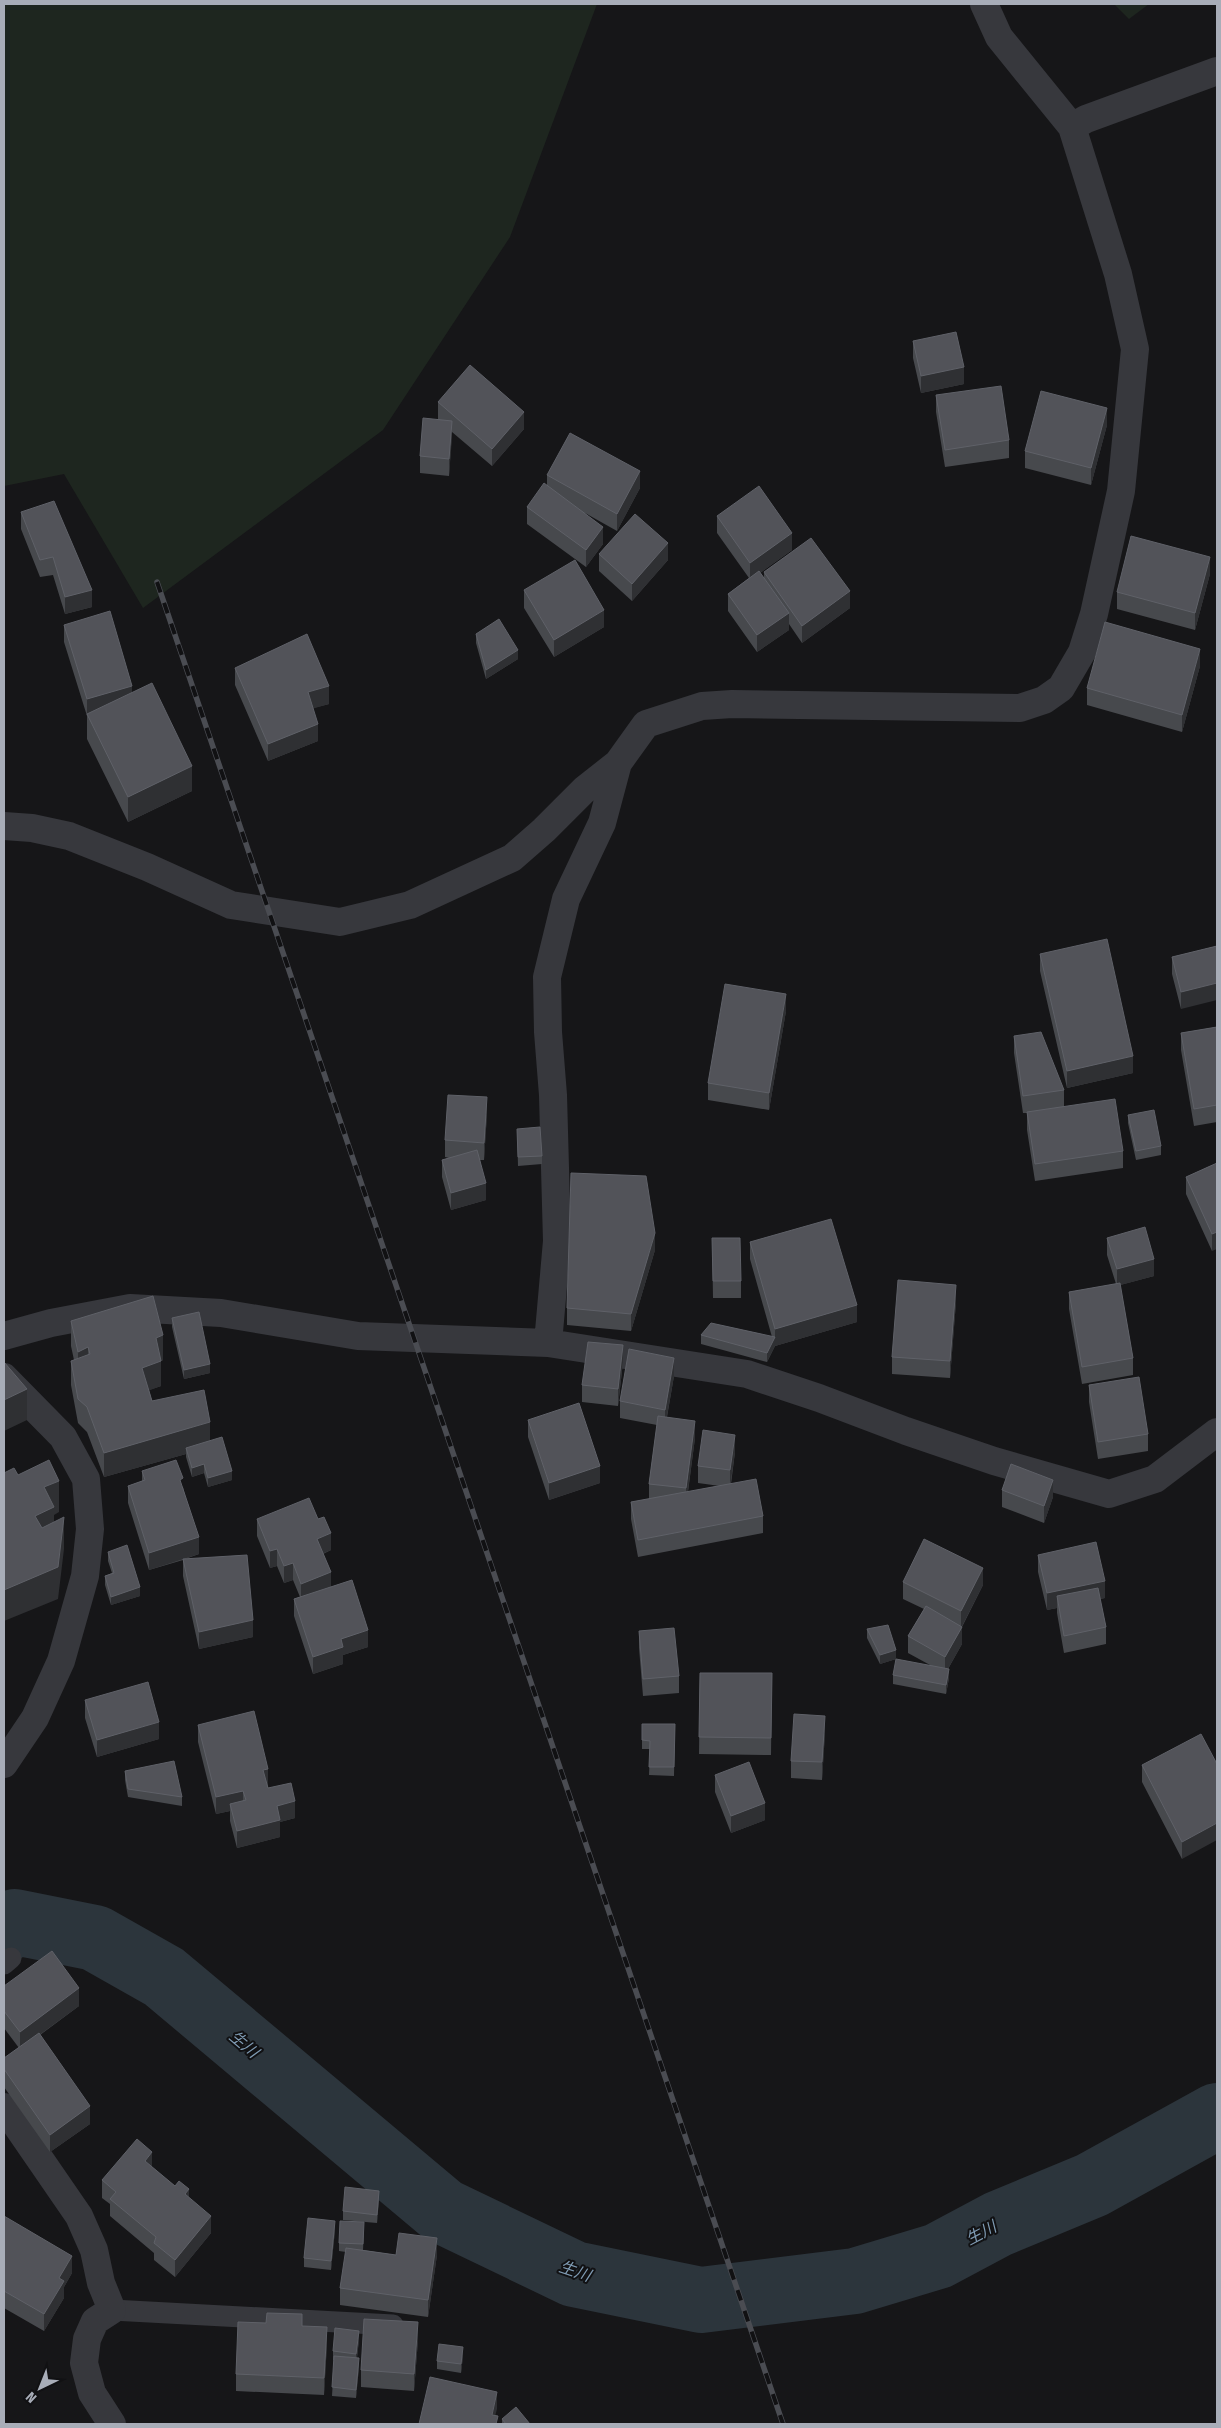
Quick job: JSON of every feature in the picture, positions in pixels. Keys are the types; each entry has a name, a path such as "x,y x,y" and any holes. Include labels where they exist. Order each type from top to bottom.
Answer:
{"street":[{"path":"4,826 32,828 69,836 147,867 231,905 340,922 410,905 512,858 585,789 618,763 646,724 702,706 823,704 1020,708 1044,700 1061,688 1082,652 1094,614 1120,491 1135,349 1118,274 1079,123 999,37 984,4"},
{"path":"1079,123 1217,71"},
{"path":"548,1342 557,1241 553,1095 548,1032 547,977 566,900 602,823 618,763"},
{"path":"4,1336 51,1323 130,1308 221,1313 358,1336 548,1342 747,1374 819,1398 914,1434 1109,1494 1155,1479 1217,1432"},
{"path":"4,1377 63,1437 86,1479 90,1529 85,1576 61,1661 35,1718 4,1764"},
{"path":"4,2108 79,2216 94,2250 101,2284 112,2310 95,2321 87,2339 84,2363 92,2392 112,2424"}],"lane":[{"path":"112,2310 407,2326"}],"shaded area":[{"path":"4,4 597,4 510,237 383,430 143,608 64,474 4,486"},
{"path":"1114,4 1149,4 1129,19"}],"building":[{"path":"956,332 964,367 921,376 913,341"},
{"path":"470,365 524,412 492,449 438,402"},
{"path":"1001,386 1009,440 945,450 936,395"},
{"path":"1041,391 1107,408 1091,468 1025,451"},
{"path":"423,418 452,421 449,459 420,456"},
{"path":"570,433 640,471 617,514 547,475"},
{"path":"544,483 603,527 586,550 527,507"},
{"path":"759,486 792,533 750,563 717,516"},
{"path":"54,501 92,590 65,597 53,557 40,560 21,512"},
{"path":"635,514 668,543 632,584 599,554"},
{"path":"1131,536 1210,557 1195,613 1117,592"},
{"path":"811,538 850,591 802,626 764,572"},
{"path":"575,560 604,610 554,640 524,590"},
{"path":"759,571 789,613 757,635 728,594"},
{"path":"110,611 132,686 87,699 64,625"},
{"path":"499,619 518,650 486,670 476,634"},
{"path":"1105,622 1200,649 1182,715 1087,688"},
{"path":"307,634 329,686 308,692 318,724 268,744 235,668"},
{"path":"152,683 192,766 128,797 87,714"},
{"path":"1107,939 1133,1056 1067,1071 1040,954"},
{"path":"1217,946 1217,983 1181,992 1172,957"},
{"path":"725,984 786,994 769,1093 708,1083"},
{"path":"1217,1027 1217,1105 1194,1109 1181,1033"},
{"path":"1041,1032 1064,1090 1023,1096 1014,1036"},
{"path":"448,1095 487,1097 484,1143 445,1140"},
{"path":"1115,1099 1123,1151 1035,1164 1027,1112"},
{"path":"1154,1110 1161,1146 1136,1151 1128,1115"},
{"path":"540,1127 542,1156 518,1157 517,1129"},
{"path":"477,1150 486,1183 451,1193 442,1160"},
{"path":"1217,1163 1217,1232 1212,1234 1186,1177"},
{"path":"571,1173 646,1176 655,1233 631,1314 567,1308"},
{"path":"831,1219 857,1305 775,1329 750,1242"},
{"path":"1145,1227 1154,1259 1117,1269 1107,1238"},
{"path":"712,1238 740,1238 741,1281 713,1281"},
{"path":"898,1280 956,1285 950,1361 892,1357"},
{"path":"1120,1283 1133,1358 1082,1367 1069,1292"},
{"path":"153,1296 163,1335 156,1338 161,1361 142,1368 152,1401 204,1390 210,1422 104,1453 87,1407 78,1399 71,1361 90,1354 88,1347 78,1352 71,1321"},
{"path":"199,1312 210,1364 184,1370 172,1318"},
{"path":"711,1323 775,1337 767,1353 701,1335"},
{"path":"588,1342 623,1345 618,1389 582,1385"},
{"path":"629,1349 674,1358 665,1410 620,1401"},
{"path":"4,1362 27,1389 4,1400"},
{"path":"1139,1377 1148,1434 1098,1442 1089,1385"},
{"path":"579,1403 600,1466 549,1483 528,1420"},
{"path":"658,1416 695,1421 686,1488 649,1484"},
{"path":"703,1430 735,1435 730,1470 698,1466"},
{"path":"222,1437 232,1471 208,1478 204,1464 192,1468 186,1448"},
{"path":"49,1460 59,1481 44,1487 54,1507 35,1516 42,1528 64,1517 58,1567 4,1590 4,1473 14,1468 18,1475"},
{"path":"176,1460 183,1478 180,1480 199,1537 149,1553 128,1486 145,1480 142,1471"},
{"path":"1011,1464 1053,1480 1044,1506 1002,1490"},
{"path":"756,1479 763,1516 638,1540 631,1502"},
{"path":"309,1498 318,1519 324,1517 331,1533 317,1539 331,1572 301,1584 293,1563 284,1566 277,1549 270,1551 257,1519"},
{"path":"924,1539 983,1568 961,1611 903,1582"},
{"path":"1096,1542 1105,1581 1047,1593 1038,1555"},
{"path":"127,1545 140,1587 111,1597 105,1576 114,1573 108,1552"},
{"path":"247,1555 253,1620 199,1632 183,1559"},
{"path":"352,1580 368,1630 341,1639 343,1647 313,1657 294,1599"},
{"path":"1098,1588 1106,1627 1064,1636 1057,1596"},
{"path":"926,1606 962,1627 945,1657 908,1636"},
{"path":"888,1625 896,1650 880,1655 867,1629"},
{"path":"674,1628 679,1676 643,1679 639,1631"},
{"path":"896,1659 949,1669 946,1685 893,1675"},
{"path":"700,1673 772,1673 771,1738 699,1737"},
{"path":"148,1682 159,1722 97,1740 85,1700"},
{"path":"254,1711 268,1769 263,1770 268,1788 291,1783 295,1801 277,1806 280,1820 237,1831 230,1804 246,1800 243,1791 216,1797 198,1725"},
{"path":"794,1714 825,1716 822,1762 791,1761"},
{"path":"642,1724 675,1724 674,1767 649,1767 650,1741 642,1740"},
{"path":"1201,1734 1217,1764 1217,1823 1182,1842 1142,1765"},
{"path":"174,1761 182,1797 128,1789 125,1771"},
{"path":"749,1762 765,1803 731,1816 715,1775"},
{"path":"52,1951 79,1988 20,2032 4,2011 4,1986"},
{"path":"39,2033 90,2106 50,2135 4,2069 4,2058"},
{"path":"137,2139 152,2152 145,2161 175,2186 179,2181 189,2189 185,2194 211,2216 175,2260 154,2243 156,2237 110,2199 116,2192 102,2180"},
{"path":"345,2187 379,2191 377,2215 343,2211"},
{"path":"4,2216 72,2256 59,2278 64,2281 44,2314 4,2291"},
{"path":"308,2218 335,2221 331,2261 304,2258"},
{"path":"340,2221 364,2222 363,2244 339,2243"},
{"path":"399,2233 437,2238 428,2300 340,2288 346,2248 396,2255"},
{"path":"267,2313 302,2314 302,2326 327,2327 324,2378 236,2374 238,2322 266,2323"},
{"path":"364,2319 418,2322 414,2374 361,2370"},
{"path":"335,2328 359,2331 356,2354 333,2351"},
{"path":"439,2344 463,2347 461,2364 437,2361"},
{"path":"334,2356 359,2358 356,2390 332,2387"},
{"path":"430,2377 497,2392 492,2415 498,2416 496,2424 419,2424"},
{"path":"516,2407 530,2424 506,2424 502,2419"}],"waterway":[{"name":"生川","path":"4,1930 15,1922 95,1938 164,1977 443,2211 574,2274 701,2300 855,2281 938,2256 998,2224 1092,2185 1217,2116"}],"railway":[{"path":"157,582 783,2424"}]}
